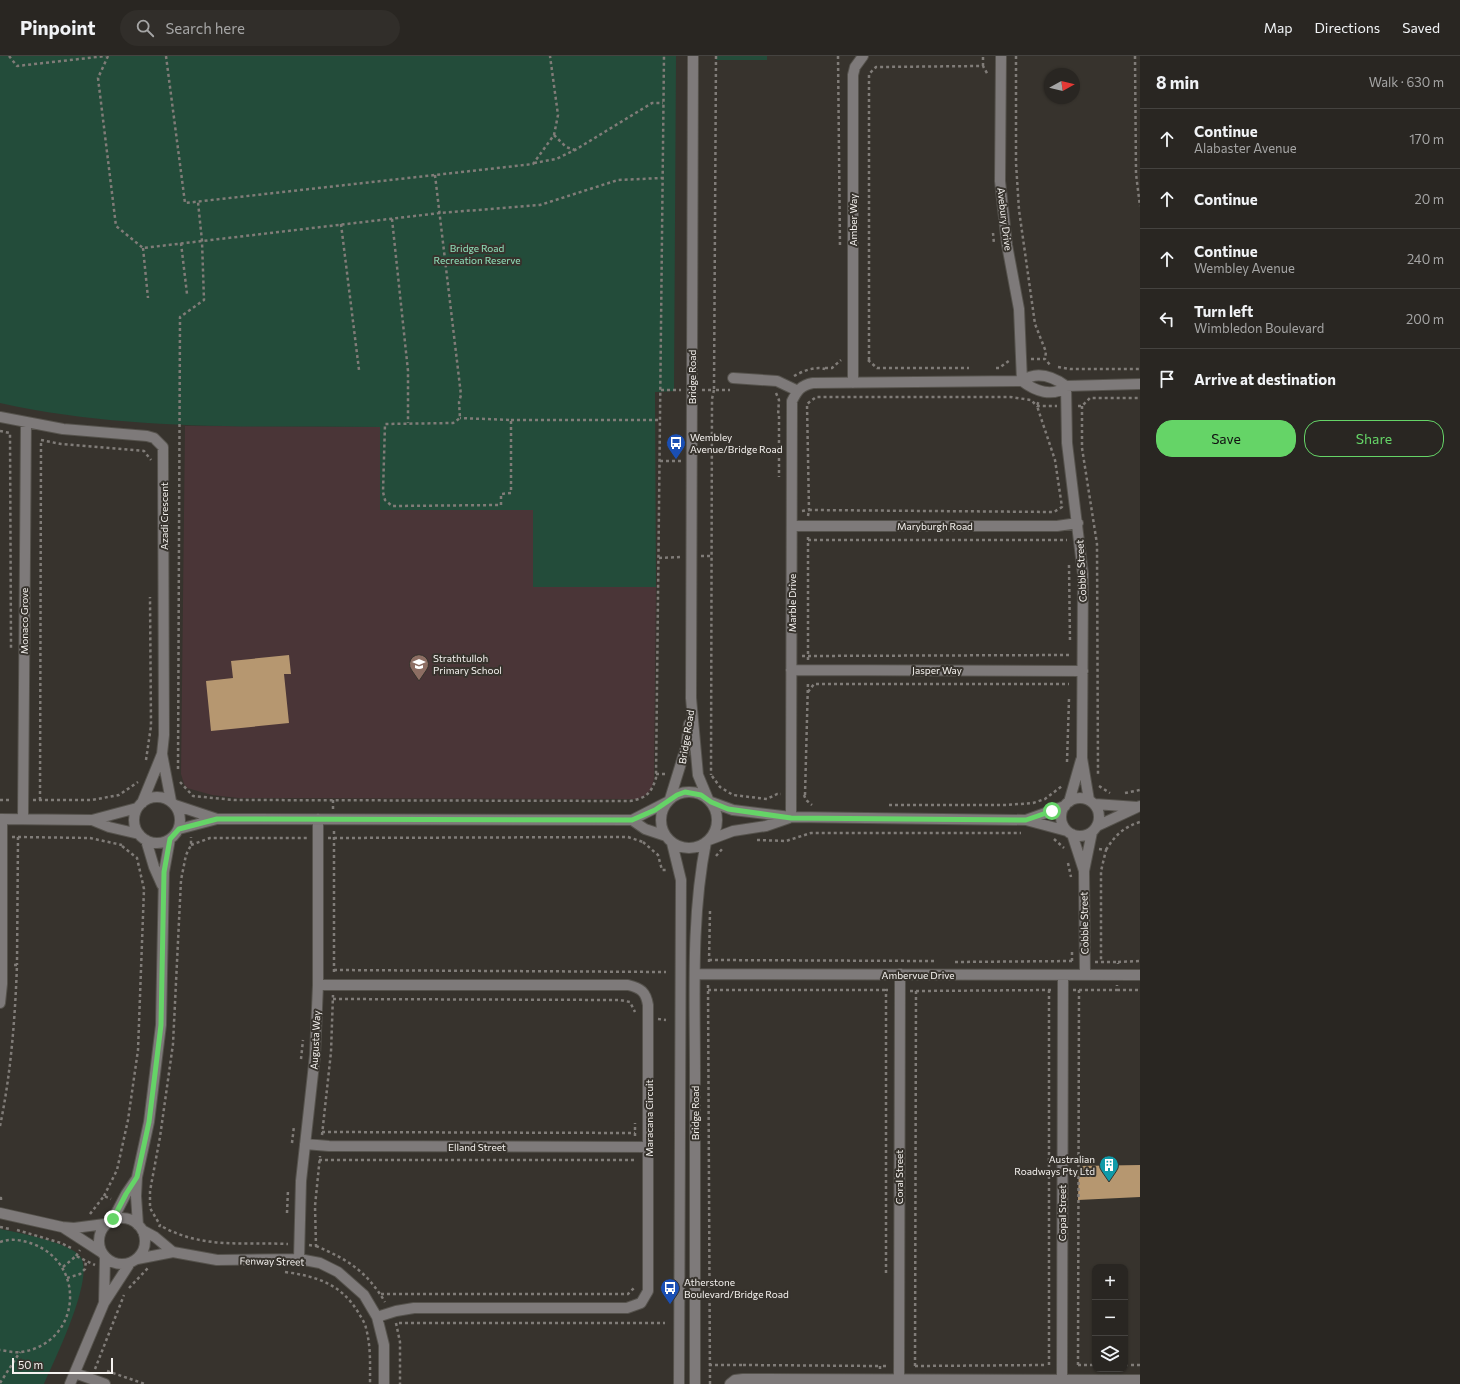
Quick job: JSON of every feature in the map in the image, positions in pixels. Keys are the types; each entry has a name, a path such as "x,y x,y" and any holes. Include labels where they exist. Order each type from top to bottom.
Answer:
{"street":[{"name":"Bridge Road","path":"693,56 691,698 698,775 709,801"},
{"name":"Avebury Drive","path":"1001,56 1000,181 1008,245 1019,310 1022,381"},
{"name":"Amber Way","path":"853,383 853,75 859,57"},
{"path":"733,378 777,381 798,391 802,386 813,383 1022,381 1035,374 1058,380 1066,386"},
{"path":"1022,381 1038,390 1053,393 1060,391 1066,386 1140,384"},
{"name":"Cobble Street","path":"1066,386 1066,443 1078,524 1083,574 1082,758 1086,786 1092,802"},
{"name":"Marble Drive","path":"791,818 792,401 798,391"},
{"name":"Azadi Crescent","path":"0,417 70,430 147,436 154,438 163,447 164,735 162,754 152,782 140,806"},
{"name":"Monaco Grove","path":"24,819 26,422"},
{"name":"Maryburgh Road","path":"792,526 1078,524"},
{"name":"Jasper Way","path":"791,670 1083,671"},
{"name":"Bridge Road","path":"669,801 686,747 691,698"},
{"name":"Azadi Crescent","path":"162,754 173,803"},
{"name":"Cobble Street","path":"1067,804 1082,758"},
{"path":"92,820 158,843 170,839 179,829 217,819 632,820 669,801 677,795 689,792 701,795 709,801 733,810 791,818 1026,820 1082,836 1138,807"},
{"path":"0,1003 2,965 1,819 92,820 140,806 153,797 165,798 173,803 217,819"},
{"path":"1026,820 1079,798 1092,802 1138,807"},
{"path":"669,801 663,810 661,819 662,828 669,839"},
{"path":"632,820 645,829 686,848 700,846 714,833 717,817 709,801"},
{"path":"1092,802 1099,812 1095,829"},
{"path":"173,803 180,817 179,829"},
{"path":"1067,804 1062,811 1062,821 1069,832"},
{"path":"140,806 135,824 164,888"},
{"path":"707,841 732,831 766,826 791,818"},
{"name":"Augusta Way","path":"299,1259 301,1181 315,1055 318,985 318,819"},
{"name":"Cobble Street","path":"1085,975 1084,871 1095,829"},
{"name":"Cobble Street","path":"1069,832 1084,871"},
{"path":"70,1384 76,1373 104,1303 133,1261 144,1248 144,1236 140,1228 136,1196 137,1177 149,1122 161,1025 164,872 170,839"},
{"name":"Bridge Road","path":"669,839 681,880 679,1384"},
{"name":"Bridge Road","path":"696,1384 695,974 700,866 707,841"},
{"name":"Ambervue Drive","path":"695,974 1140,975"},
{"name":"Coral Street","path":"899,1379 900,974"},
{"name":"Copal Street","path":"1062,975 1062,1379"},
{"name":"Maracana Circuit","path":"318,985 628,985 638,987 646,996 648,1005 648,1291 641,1303 627,1308 414,1308 396,1310 377,1317"},
{"name":"Elland Street","path":"305,1144 329,1146 649,1147"},
{"path":"104,1303 103,1255 98,1241 99,1235 109,1222 137,1177"},
{"path":"0,1213 62,1227 74,1228 127,1218 140,1228"},
{"path":"62,1227 116,1264 133,1261"},
{"name":"Fenway Street","path":"140,1228 155,1237 173,1252"},
{"name":"Fenway Street","path":"133,1261 173,1252 217,1260 299,1259 320,1263 338,1272 364,1295 377,1317 384,1345 384,1384"},
{"path":"76,1373 105,1384"},
{"path":"730,1384 735,1380 743,1378 1140,1380"}],"path":[{"path":"9,56 17,66 107,56 98,78 116,226 143,248 148,298"},
{"path":"166,56 185,203 533,164 556,159 575,150 652,103 663,103"},
{"path":"533,164 554,135 558,115 550,56"},
{"path":"179,778 180,783 193,796 234,800 630,801 641,799 652,791 656,778 664,56"},
{"path":"711,774 712,399 714,390 716,56"},
{"path":"838,56 840,250"},
{"path":"983,56 982,66 988,73 988,81"},
{"path":"1016,56 1016,163 1019,210 1035,324 1046,352 1045,359"},
{"path":"1135,56 1136,174 1140,206"},
{"path":"869,360 869,74 876,67 982,66"},
{"path":"554,135 566,147 575,150"},
{"path":"435,175 460,395 460,418"},
{"path":"143,248 392,218 540,205 618,180 662,178"},
{"path":"178,772 180,317 204,300 202,241 198,202"},
{"path":"392,218 408,371 408,423"},
{"path":"341,224 358,370"},
{"path":"992,226 995,247"},
{"path":"181,243 187,294"},
{"path":"841,353 841,360"},
{"path":"1008,353 1008,360"},
{"path":"991,368 999,368 1008,360 1045,359 1052,366 1070,369 1140,369"},
{"path":"825,368 832,368 841,360 869,360 877,368 976,368"},
{"path":"660,390 737,390"},
{"path":"774,390 779,400 778,416"},
{"path":"818,805 810,805 806,800 805,795 808,692 809,510 807,404 816,397 1010,397 1031,400 1037,406 1055,460 1066,525 1068,547"},
{"path":"1037,406 1082,406 1090,398 1140,398"},
{"path":"511,420 511,493 501,494 501,505 392,506 385,500 383,492 385,424 453,423 460,418 511,420 660,420"},
{"path":"0,431 41,440 144,451 151,459 151,465"},
{"path":"10,433 11,652"},
{"path":"40,800 41,440"},
{"path":"660,461 692,461"},
{"path":"792,511 1054,512 1062,507"},
{"path":"808,540 1067,540"},
{"path":"1067,765 1070,684 1069,560"},
{"path":"145,767 151,726 151,589"},
{"path":"791,656 1070,655"},
{"path":"808,692 814,684 1070,684"},
{"path":"0,800 92,800 120,795 138,782 152,782"},
{"path":"168,783 180,783"},
{"path":"779,786 779,794"},
{"path":"881,805 1033,804 1045,799 1061,786 1074,786"},
{"path":"1086,786 1098,786 1104,790 1116,793"},
{"path":"1121,794 1140,790"},
{"path":"10,792 10,800"},
{"path":"733,810 733,795 766,800 779,794 805,795"},
{"path":"1106,850 1114,837 1128,826 1140,822"},
{"path":"756,840 786,841 811,833 1027,833"},
{"path":"0,1126 11,1059 18,965 18,837 2,837"},
{"path":"192,844 210,838 628,837 643,842"},
{"path":"1051,837 1064,849 1066,855"},
{"path":"306,838 306,846"},
{"path":"104,1196 117,1170 128,1120 138,1042 144,889 137,858 122,846"},
{"path":"715,859 725,846"},
{"path":"1068,862 1072,881"},
{"path":"710,906 708,974 710,1384"},
{"path":"1072,946 1072,961"},
{"path":"1118,962 1140,962"},
{"path":"2,965 18,965"},
{"path":"334,970 666,972"},
{"path":"708,990 886,990"},
{"path":"743,1365 1047,1365 1049,990"},
{"path":"1078,1365 1079,990"},
{"path":"1117,990 1140,990"},
{"path":"333,1000 620,1000 630,1002 635,1009 636,1014"},
{"path":"301,1063 303,1033"},
{"path":"319,1160 635,1160 635,1118"},
{"path":"292,1144 294,1122"},
{"path":"322,1132 635,1133"},
{"path":"287,1221 288,1182"},
{"path":"0,1226 61,1243 79,1252"},
{"path":"287,1236 287,1244"},
{"path":"0,1242 5,1240 22,1240 41,1247 56,1258 67,1278 71,1306 60,1330 40,1346 20,1352 0,1350"},
{"path":"67,1278 80,1274 85,1270 86,1261"},
{"path":"278,1272 312,1276 333,1285 354,1305 366,1326 370,1350 370,1384"},
{"path":"695,1272 710,1272"},
{"path":"381,1294 628,1294 635,1288 635,1280"},
{"path":"396,1323 664,1323"},
{"path":"0,1383 20,1352"},
{"path":"1128,1365 1140,1365"},
{"path":"880,1366 880,1379"},
{"path":"96,1367 144,1384"}],"shaded area":[{"name":"Strathtulloh Primary School","path":"185,426 380,427 380,510 533,510 533,587 656,587 654,779 651,790 643,797 637,799 238,798 212,795 187,788 181,774"}],"green space":[{"name":"Bridge Road Recreation Reserve","path":"0,56 676,56 674,391 655,392 656,587 533,587 533,510 380,510 380,427 237,426 142,423 48,412 0,403"},
{"path":"716,56 767,56 767,60 716,60"},
{"path":"0,1229 43,1239 66,1247 80,1256 83,1266 83,1281 72,1319 44,1384 0,1384"}],"building":[{"path":"289,655 291,674 284,674 289,723 211,731 206,681 233,678 231,661"},
{"name":"Australian Roadways Pty Ltd","path":"1140,1165 1140,1197 1078,1200 1079,1166"}],"place":[{"name":"Wembley Avenue/Bridge Road","path":"676,460"},
{"name":"Strathtulloh Primary School","path":"419,681"},
{"name":"Australian Roadways Pty Ltd","path":"1109,1182"},
{"name":"Atherstone Boulevard/Bridge Road","path":"670,1305"}],"route":[{"path":"113,1219 137,1177 149,1122 161,1025 164,872 170,839 179,829 217,819 632,820 644,813 655,810 670,799 685,792 693,792 701,795 711,802 728,809 791,818 1026,820 1052,811"}]}
